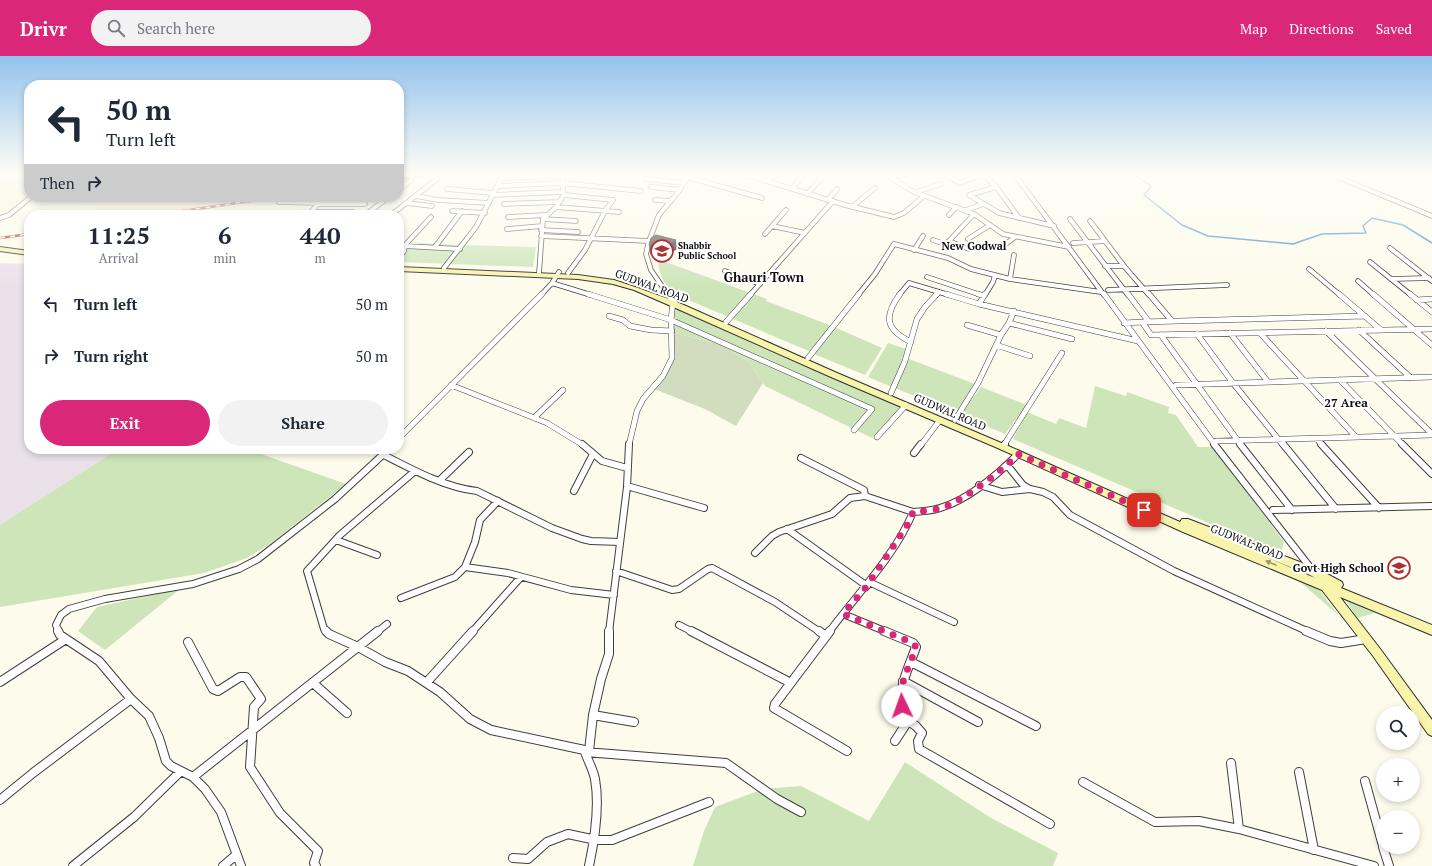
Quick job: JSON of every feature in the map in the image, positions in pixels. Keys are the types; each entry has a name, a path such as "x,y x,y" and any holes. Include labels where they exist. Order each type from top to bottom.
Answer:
{"main road":[{"path":"0,249 24,252"},
{"path":"0,253 24,255"},
{"name":"GUDWAL ROAD","path":"404,268 444,268 539,273 556,277 568,273 597,275 627,282 726,322 955,420 1004,444 1018,454 1186,529 1398,615"},
{"name":"GUDWAL ROAD","path":"404,268 578,277 614,282 673,301 940,420 1004,444 1188,523 1314,572 1398,615"},
{"path":"1314,572 1366,639 1432,730"},
{"path":"1398,615 1432,630"}],"street":[{"path":"0,218 10,213"},
{"path":"435,247 461,213"},
{"path":"444,268 460,249 485,213"},
{"path":"539,273 541,231 543,219 549,213"},
{"path":"568,273 592,238 604,213"},
{"path":"589,866 596,840 596,795 594,777 587,751 601,679 609,654 608,638 627,486 629,442 633,424 643,399 659,381 672,358 671,320 673,301 651,270 646,254 649,241 661,213"},
{"path":"765,234 784,213"},
{"path":"726,322 805,233 821,213"},
{"path":"876,213 894,217 899,216 903,213"},
{"path":"999,213 1054,226"},
{"path":"1015,213 1019,218"},
{"path":"1044,213 1071,245 1101,292 1240,479 1314,572"},
{"path":"933,240 945,244 974,214 1003,234 1014,237 1071,245 1104,241"},
{"path":"508,217 546,215"},
{"path":"404,251 405,246 431,217"},
{"path":"543,219 576,221"},
{"path":"1070,220 1149,322"},
{"path":"1090,221 1124,266 1172,321"},
{"path":"968,239 990,225"},
{"path":"772,226 805,233"},
{"path":"507,229 578,232"},
{"path":"541,231 592,238 649,241"},
{"path":"914,250 923,236"},
{"path":"1003,246 1014,237"},
{"path":"949,241 969,249"},
{"path":"808,358 875,274 894,244 948,258 971,269 1010,279 1101,292"},
{"path":"405,246 460,249"},
{"path":"1390,248 1431,279"},
{"path":"1010,279 1014,255"},
{"path":"1370,262 1432,312"},
{"path":"1105,266 1124,266"},
{"path":"1309,270 1381,330"},
{"path":"725,271 760,284"},
{"path":"979,304 995,275"},
{"path":"404,433 534,304 556,277 671,320 872,409 854,430"},
{"path":"927,277 984,296"},
{"path":"1391,278 1431,279"},
{"path":"1358,281 1432,345"},
{"path":"911,342 903,338 892,328 889,316 893,303 909,283 979,304 1138,341"},
{"path":"1108,290 1227,285"},
{"path":"891,393 911,342 917,319 925,307 940,292"},
{"path":"1417,300 1432,299"},
{"path":"955,420 978,383 1014,311"},
{"path":"609,316 622,320 630,326 651,330 672,331"},
{"path":"1124,323 1365,316"},
{"path":"1142,322 1151,335 1432,329"},
{"path":"1009,323 1072,339"},
{"path":"967,325 1001,335"},
{"path":"1359,330 1411,378"},
{"path":"1326,331 1432,434"},
{"path":"1230,333 1268,382"},
{"path":"1260,333 1356,437"},
{"path":"1197,334 1233,383 1336,509"},
{"path":"1161,335 1238,441 1292,510"},
{"path":"996,345 1030,356"},
{"path":"1004,444 1062,353"},
{"path":"1176,385 1432,377"},
{"path":"1340,380 1432,474"},
{"path":"451,385 534,418 567,434 582,444 602,461 627,468"},
{"path":"534,418 563,390"},
{"path":"877,437 906,405"},
{"path":"914,453 940,420"},
{"path":"1216,441 1432,434"},
{"path":"1317,438 1379,508"},
{"path":"440,480 469,452"},
{"path":"241,866 221,812 205,789 193,777 180,772 166,761 159,738 149,716 131,699 98,661 60,635 56,625 60,615 69,609 105,599 193,584 239,569 258,559 335,499 385,454"},
{"path":"390,454 414,471 465,490 477,491 552,528 582,540 620,542"},
{"path":"574,491 593,454"},
{"path":"755,553 772,536 787,529 832,514 850,498 865,496 913,512 933,510 949,505 979,486 1007,465 1018,454"},
{"path":"801,458 864,490 865,496"},
{"path":"1007,465 1023,485 1052,497 1070,515 1174,570 1330,641 1341,643 1366,639"},
{"path":"414,471 336,540 307,571 324,629 329,634 358,646 385,662 408,671 427,682 470,719 491,730 587,751 726,763 777,799 801,812"},
{"path":"627,486 704,508"},
{"path":"979,486 1002,492 1030,489"},
{"path":"401,598 455,577 465,567 476,542 480,520 498,501"},
{"path":"1273,510 1432,506"},
{"path":"847,751 774,708 775,704 843,614 868,584 908,524 913,512"},
{"path":"787,529 868,584 954,622"},
{"path":"336,540 377,555"},
{"path":"465,567 521,577 566,589 614,595"},
{"path":"616,571 672,590 679,589 708,569 712,568 775,602 826,636"},
{"path":"427,682 521,577"},
{"path":"843,614 913,643 916,647 903,681 900,697 908,721 922,731 918,743 919,750 1050,824"},
{"path":"193,777 387,624"},
{"path":"679,625 791,683"},
{"path":"0,682 66,639"},
{"path":"188,642 213,689 216,691 240,677 246,677 261,699 254,707 254,730 250,767 280,813 318,850 314,863 316,866"},
{"path":"911,662 1036,726"},
{"path":"903,681 978,722"},
{"path":"313,683 347,713"},
{"path":"0,800 33,773 131,699"},
{"path":"593,715 634,722"},
{"path":"895,741 908,721"},
{"path":"1231,763 1239,829"},
{"path":"73,866 134,817 180,772"},
{"path":"1299,772 1314,850"},
{"path":"1365,781 1376,821"},
{"path":"1083,782 1155,822 1199,821 1239,829 1314,850 1348,862 1374,866"},
{"path":"513,858 528,859 548,842 568,834 596,840 612,840 709,802"},
{"path":"1385,854 1389,866"},
{"path":"223,866 236,855"}],"shaded area":[{"path":"0,263 24,264 24,454 110,454 0,525"}],"green space":[{"path":"404,242 536,247 533,267 404,262"},
{"path":"658,259 767,299 766,301 832,326 811,352 674,294 662,278 659,270"},
{"path":"676,308 901,406 872,438 765,386 749,362 721,345 672,332 672,309"},
{"path":"834,327 882,348 865,375 814,354"},
{"path":"672,332 721,345 749,362 763,383 736,426 705,409 654,389 672,358"},
{"path":"888,343 906,349 892,387 868,377"},
{"path":"909,359 975,384 956,413 895,388"},
{"path":"1095,386 1126,396 1127,392 1169,407 1168,413 1176,415 1198,447 1213,447 1284,542 1281,554 1013,439 1027,412 1056,424 1059,418 1086,428"},
{"path":"981,387 1027,405 1005,434 960,415"},
{"path":"110,454 261,454 346,484 270,544 247,558 204,573 0,607 0,525"},
{"path":"1297,579 1317,587 1339,616"},
{"path":"180,589 105,650 78,631 97,607"},
{"path":"1346,600 1375,613 1357,618"},
{"path":"905,762 991,818 1058,853 1053,866 693,866 704,831 715,807 763,789 801,786 869,821"}],"building":[{"path":"656,235 676,240 663,249 649,245 651,238"}],"waterway":[{"path":"1167,213 1182,225 1208,236 1293,244 1322,234 1366,233 1363,226 1372,218 1403,225 1432,243"}],"railway":[{"path":"0,238 24,235"}],"place":[{"name":"Shabbir Public School","path":"662,251"},
{"name":"Govt High School","path":"1399,568"}],"district":[{"name":"New Godwal","path":"974,246"},
{"name":"Ghauri Town","path":"764,277"},
{"name":"27 Area","path":"1346,402"}],"route":[{"path":"902,706 900,697 901,688 916,647 913,643 843,614 867,586 890,549 908,524 913,512 933,510 949,505 979,486 1011,462 1018,454 1144,510"}]}
